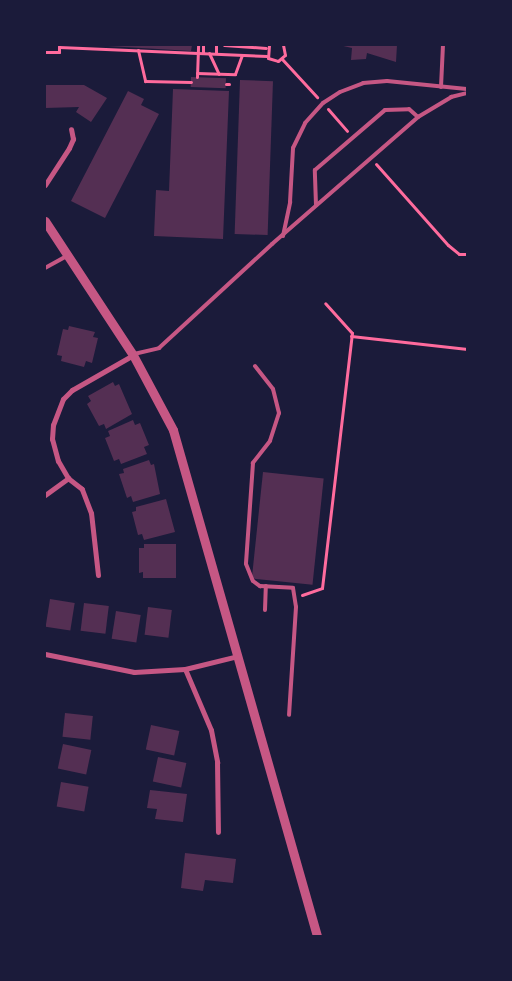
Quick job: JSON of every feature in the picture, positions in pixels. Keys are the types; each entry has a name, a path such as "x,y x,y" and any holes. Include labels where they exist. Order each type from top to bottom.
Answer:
{"street":[{"path":"45,185 70,148 73,138 71,129"},
{"path":"45,221 133,355 172,430 239,656 317,936"},
{"path":"98,574 91,513 82,489 68,478 58,461 52,439 53,425 63,399 72,390 133,355"},
{"path":"45,494 68,478"},
{"path":"45,654 134,672 185,669 239,656"},
{"path":"185,669 211,730 217,762 218,832"}],"lane":[{"path":"441,87 443,45"},
{"path":"282,236 290,202 293,148 305,123 323,103 340,92 363,83 387,81 467,91"},
{"path":"133,355 159,348 316,205 418,117 451,97 467,91"},
{"path":"316,205 315,170 385,110 409,109 418,117"},
{"path":"45,268 68,255"},
{"path":"255,366 273,389 278,413 270,441 253,463 246,564 253,581 266,586 293,588 290,715"},
{"path":"265,610 266,586"}],"path":[{"path":"198,45 200,53"},
{"path":"203,45 197,75 218,74 235,76 242,55"},
{"path":"216,45 216,53"},
{"path":"224,45 268,46 267,56"},
{"path":"45,52 59,52 59,46 267,56 272,61 282,59 286,50 283,45"},
{"path":"237,46 237,54"},
{"path":"251,46 252,55"},
{"path":"138,50 145,81 191,82"},
{"path":"209,53 218,74"},
{"path":"294,597 322,588 351,336 343,322 325,303"},
{"path":"351,336 467,350"}],"building":[{"path":"91,45 192,45 191,51"},
{"path":"339,45 397,45 396,62 367,53 366,59 351,60 352,48"},
{"path":"191,77 226,78 226,88 191,87"},
{"path":"240,80 273,81 268,235 235,234"},
{"path":"45,85 84,85 107,98 91,122 76,112 79,107 45,108"},
{"path":"173,89 229,91 223,239 154,236 156,190 169,191"},
{"path":"128,91 144,99 141,105 159,114 105,218 71,201"},
{"path":"69,326 95,332 93,337 98,338 92,363 86,361 84,367 61,361 62,356 57,355 63,329 68,330"},
{"path":"113,382 115,386 119,384 132,414 106,429 104,424 99,426 87,404 91,401 88,396"},
{"path":"133,420 135,425 140,423 149,445 144,447 147,454 121,464 119,459 114,461 105,438 110,436 108,431"},
{"path":"149,460 151,465 154,464 160,494 133,502 131,496 127,498 119,474 124,473 123,469"},
{"path":"263,472 324,478 312,585 252,578"},
{"path":"166,499 175,532 144,540 142,534 138,535 132,512 136,511 136,507"},
{"path":"144,544 176,544 176,578 143,578 143,572 139,573 139,548 144,548"},
{"path":"50,599 75,603 70,631 46,627"},
{"path":"84,603 109,606 105,634 81,631"},
{"path":"148,607 172,610 168,638 145,635"},
{"path":"116,611 141,615 136,643 112,639"},
{"path":"65,713 93,716 90,740 62,737"},
{"path":"151,725 179,731 174,755 146,749"},
{"path":"63,744 91,750 86,774 58,768"},
{"path":"158,757 186,763 181,787 153,781"},
{"path":"61,782 89,787 84,811 57,807"},
{"path":"150,790 187,794 183,822 155,819 157,809 147,808"},
{"path":"185,853 236,859 233,883 205,880 203,891 181,888"}]}
